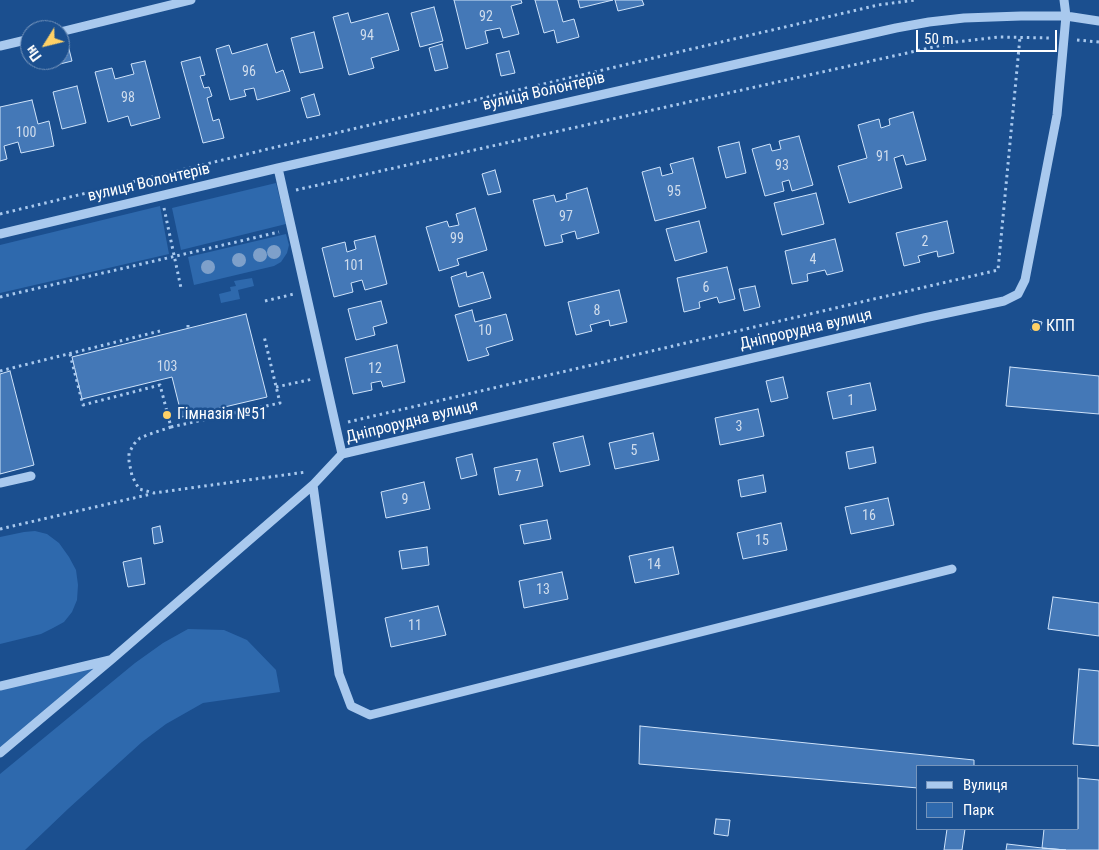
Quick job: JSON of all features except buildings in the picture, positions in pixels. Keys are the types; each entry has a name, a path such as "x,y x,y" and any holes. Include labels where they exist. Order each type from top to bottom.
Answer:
{"street":[{"path":"70,30 191,0"},
{"name":"Дніпрорудна вулиця","path":"0,753 313,486 342,454 1004,301 1018,294 1025,280 1057,115 1066,16 1064,0"},
{"name":"вулиця Волонтерів","path":"0,234 278,168 896,28 964,18 1066,16 1099,20"},
{"path":"0,46 20,41"},
{"path":"278,168 342,454"},
{"path":"0,483 31,476"},
{"path":"313,486 339,674 351,706 370,715 952,568"},
{"path":"0,686 112,659"}],"path":[{"path":"0,214 859,10 915,0"},
{"path":"284,193 956,42 998,37 1020,37 1064,38 1099,42"},
{"path":"342,423 998,270 1020,37"},
{"path":"161,196 181,288"},
{"path":"0,297 292,229"},
{"path":"265,301 306,291"},
{"path":"0,371 160,331"},
{"path":"154,493 139,489 135,483 129,461 129,452 140,438 171,427 280,403 264,336"},
{"path":"70,354 83,405 160,385 171,427"},
{"path":"276,387 326,376"},
{"path":"0,529 154,493 327,469"}],"green space":[{"path":"276,183 286,224 181,250 172,208"},
{"path":"160,206 169,254 0,293 0,245"},
{"path":"286,234 289,245 287,253 281,262 274,266 194,285 188,257"},
{"path":"252,278 254,286 238,290 240,299 221,303 219,294 231,291 230,287 236,286 234,281"},
{"path":"35,531 47,534 59,543 69,557 76,570 77,600 72,612 64,622 41,634 0,644 0,537"},
{"path":"188,629 224,630 247,640 276,670 280,692 203,703 166,724 142,742 25,850 0,850 0,774 135,663 163,643"},
{"path":"112,659 0,753 0,686"}],"place":[{"name":"КПП","path":"1036,327"},
{"name":"Гімназія №51","path":"167,415"}]}
